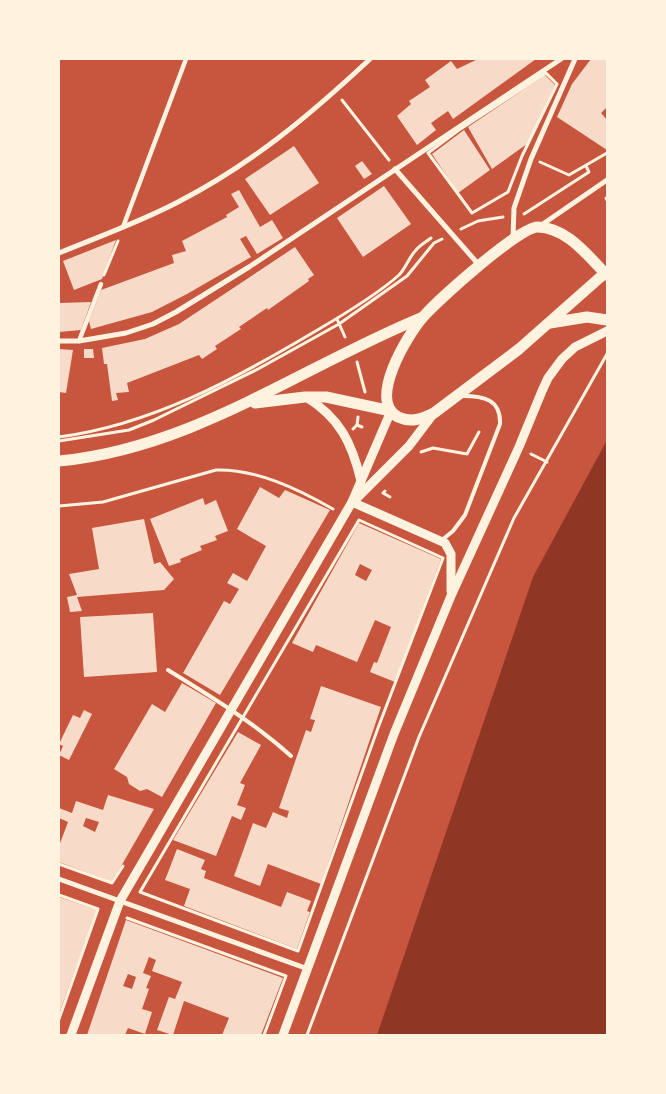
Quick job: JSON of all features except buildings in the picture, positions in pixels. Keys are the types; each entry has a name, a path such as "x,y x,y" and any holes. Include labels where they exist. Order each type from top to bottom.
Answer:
{"main road":[{"path":"540,227 568,237 607,273 550,323 434,413 424,418 411,420 396,416 391,411 386,398 389,379 400,353 423,317 513,238 531,228 540,227"},
{"path":"59,461 132,449 180,433 246,404 393,329 423,317"},
{"path":"550,323 587,317 607,320"},
{"path":"246,404 306,397 335,398 391,411"}],"street":[{"path":"123,227 186,59"},
{"path":"59,253 178,203 248,162 287,133 370,59"},
{"path":"59,341 126,333 153,324 176,312 249,267 561,59"},
{"path":"513,238 514,208 531,159 575,59"},
{"path":"395,169 479,266"},
{"path":"540,227 607,180"},
{"path":"79,340 101,284"},
{"path":"283,1035 394,734 451,596 548,378 575,347 607,331"},
{"path":"306,397 327,412 338,424 352,449 361,482"},
{"path":"71,1035 120,901 352,502 391,411"},
{"path":"352,502 409,446 434,413"},
{"path":"352,502 442,540 451,554 451,596"},
{"path":"59,879 308,969"}],"lane":[{"path":"442,540 453,531 465,515 500,424 500,414 492,401 480,396 458,396"},
{"path":"168,670 232,709 259,728 291,756"}],"path":[{"path":"472,213 428,153 459,130 546,73 557,84"},
{"path":"336,91 395,169"},
{"path":"569,175 607,153"},
{"path":"586,166 589,172"},
{"path":"101,284 123,227"},
{"path":"59,437 88,433 160,412 232,378 337,318 400,274 416,250 431,238"},
{"path":"337,318 345,337"},
{"path":"59,440 128,430 154,420 266,364 339,324"},
{"path":"307,1035 419,737 514,518 607,354"},
{"path":"356,362 366,388 365,394"},
{"path":"357,425 362,426"},
{"path":"433,448 467,454 479,432"},
{"path":"531,454 547,462"},
{"path":"59,506 103,502 216,470 233,470 257,474 333,509 329,515"},
{"path":"298,950 378,728 443,558"},
{"path":"59,864 112,883 125,862"},
{"path":"59,895 98,909 59,1019"},
{"path":"125,917 286,976 264,1035"}],"shaded area":[{"path":"607,440 607,1035 377,1035 533,577"}]}
